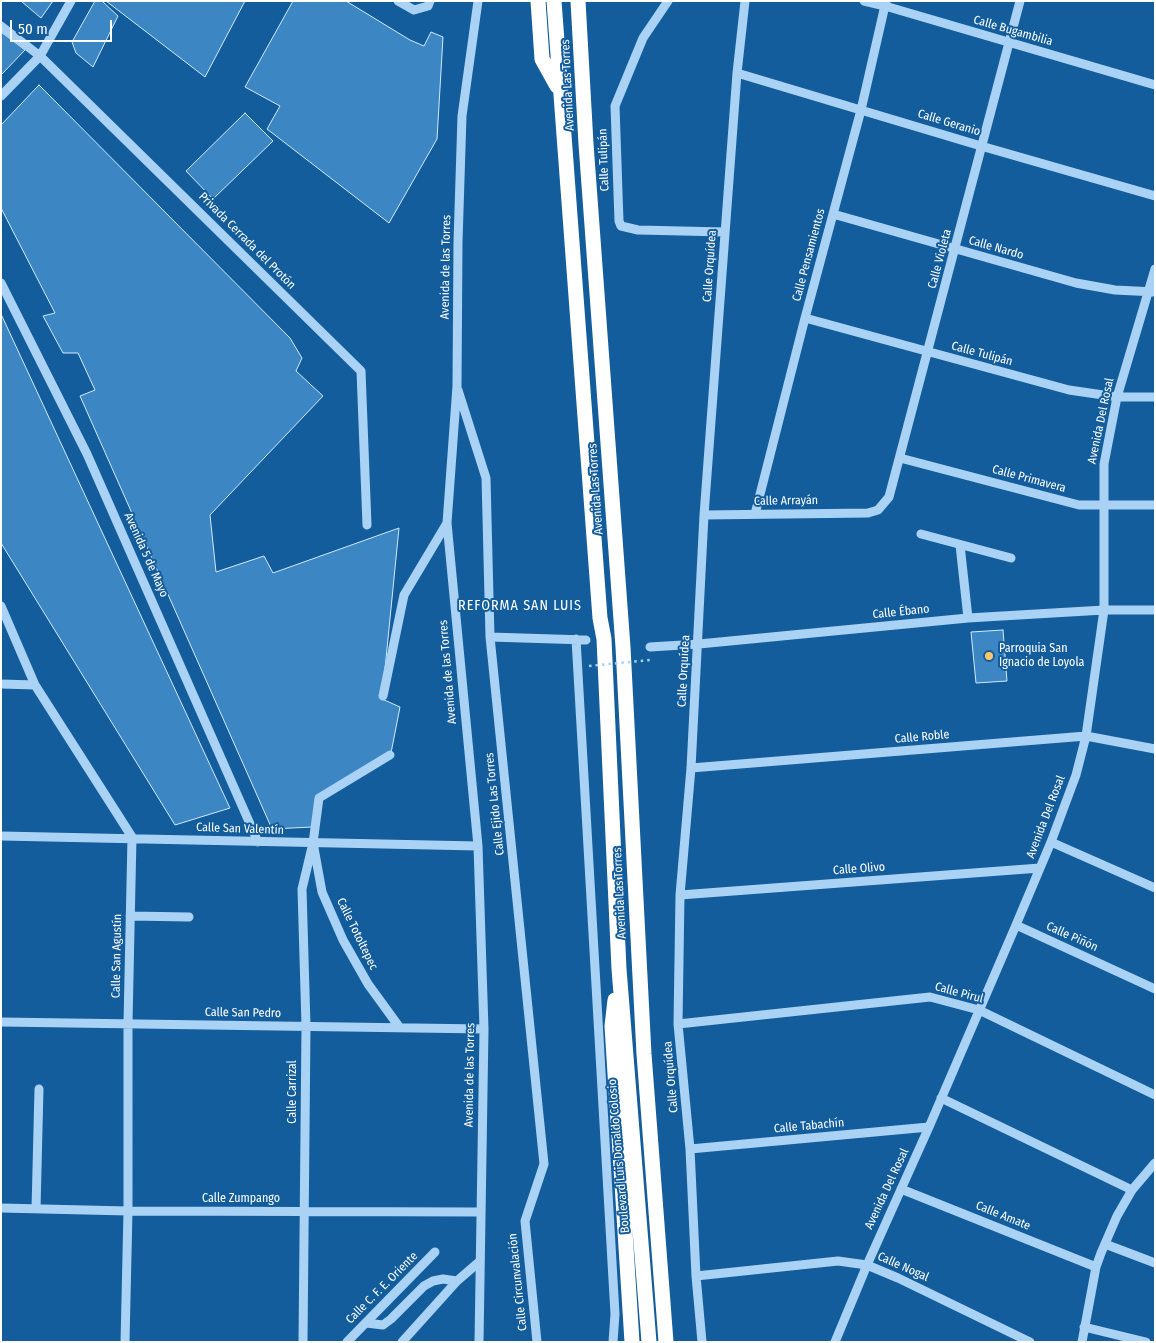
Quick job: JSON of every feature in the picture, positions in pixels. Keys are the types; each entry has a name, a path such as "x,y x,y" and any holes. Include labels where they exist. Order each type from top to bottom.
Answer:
{"highway":[{"path":"538,1 542,59 560,93"},
{"name":"Avenida Las Torres","path":"554,1 600,618 604,639 619,969"},
{"name":"Avenida Las Torres","path":"578,1 586,144 622,647 639,976"},
{"path":"619,969 612,1026 632,1342"},
{"name":"Boulevard Luis Donaldo Colosio","path":"619,969 649,1342"},
{"path":"639,976 666,1342"},
{"path":"639,976 650,1013 674,1342"}],"street":[{"path":"1,96 40,56 71,1"},
{"path":"398,1 414,10 428,6 430,1"},
{"name":"Avenida de las Torres","path":"478,1 462,116 458,242 457,386 447,523 478,846 484,1029 479,1342"},
{"name":"Calle Tulipán","path":"668,1 643,38 615,106 619,221 621,226 638,230 726,232"},
{"name":"Calle Orquídea","path":"702,1342 696,1276 690,1149 678,1024 680,896 699,644 704,515 737,73 745,1"},
{"name":"Calle Bugambilia","path":"864,1 886,4 1008,43 1155,85"},
{"name":"Calle Violeta","path":"868,513 878,510 889,497 956,250 981,146 1020,1"},
{"name":"Calle Pensamientos","path":"755,514 861,110 886,4"},
{"name":"Privada Cerrada del Protón","path":"1,26 40,56 361,371 367,525"},
{"name":"Calle Geranio","path":"737,73 1155,196"},
{"name":"Calle Nardo","path":"833,214 1076,283 1115,290 1152,292"},
{"name":"Avenida Del Rosal","path":"835,1342 1016,926 1051,842 1076,774 1086,736 1104,610 1104,464 1117,397 1152,292 1155,269"},
{"name":"Avenida 5 de Mayo","path":"1,283 87,454 258,842"},
{"name":"Calle Tulipán","path":"805,318 927,353 1069,390 1117,397 1155,397"},
{"name":"Calle Ejido Las Torres","path":"457,386 486,478 490,636 544,1164 525,1220"},
{"name":"Calle Primavera","path":"900,458 1079,505 1155,505"},
{"name":"Calle Arrayán","path":"704,515 868,513"},
{"path":"383,696 404,595 447,523"},
{"path":"921,534 1011,558"},
{"path":"960,545 968,618"},
{"path":"1,606 35,685 132,837"},
{"name":"Calle Ébano","path":"650,647 968,618 1104,610 1155,610"},
{"path":"490,636 586,640"},
{"path":"576,640 615,1314 614,1342"},
{"path":"1,684 35,685"},
{"name":"Calle Roble","path":"691,768 1086,736 1155,749"},
{"path":"313,843 319,798 390,755"},
{"name":"Calle San Valentín","path":"1,836 132,837 258,842 478,846"},
{"name":"Calle San Agustín","path":"125,1342 132,837"},
{"path":"1051,842 1155,888"},
{"name":"Calle Carrizal","path":"304,1342 306,1026 302,888 313,843"},
{"name":"Calle Totoltepec","path":"313,843 322,892 342,940 368,984 400,1028"},
{"name":"Calle Olivo","path":"680,896 1040,868"},
{"path":"130,916 189,917"},
{"name":"Calle Piñón","path":"1016,926 1155,989"},
{"name":"Calle Pirul","path":"678,1024 930,997 979,1010 1155,1095"},
{"name":"Calle San Pedro","path":"1,1022 484,1029"},
{"path":"36,1208 39,1089"},
{"path":"941,1098 1132,1190"},
{"name":"Calle Tabachín","path":"690,1149 929,1127"},
{"path":"1082,1342 1096,1267 1105,1244 1117,1216 1132,1190 1155,1163"},
{"name":"Calle Amate","path":"901,1189 1096,1267"},
{"name":"Calle Zumpango","path":"1,1208 128,1211 480,1212"},
{"name":"Calle Circunvalación","path":"525,1220 537,1342"},
{"path":"1105,1244 1155,1263"},
{"name":"Calle C. F. E. Oriente","path":"347,1342 435,1252"},
{"name":"Calle Nogal","path":"696,1276 838,1261 867,1265 1030,1342"},
{"path":"402,1342 457,1281 479,1262"},
{"path":"366,1323 383,1324 391,1319 424,1286 433,1281 443,1279 457,1281"},
{"path":"1084,1327 1146,1342"}],"path":[{"path":"588,666 650,660"}],"building":[{"path":"21,1 53,1 41,18"},
{"path":"95,1 102,1 118,16 93,67 76,53 72,42"},
{"path":"106,1 245,1 205,77"},
{"path":"293,1 346,1 410,40 424,46 431,32 443,37 437,139 389,223 267,129 280,106 245,87"},
{"path":"1,32 25,50 1,75"},
{"path":"39,85 290,338 302,358 296,371 323,396 210,515 216,572 264,556 273,573 399,528 382,699 400,707 391,753 317,796 312,827 272,829 80,396 95,390 78,353 63,353 43,316 55,313 1,208 1,125"},
{"path":"245,113 273,141 213,199 186,171"},
{"path":"1,314 230,808 175,825 1,543"},
{"name":"Parroquia San Ignacio de Loyola","path":"1003,630 1007,681 976,683 971,632"}],"place":[{"name":"Parroquia San Ignacio de Loyola","path":"989,656"}],"district":[{"name":"REFORMA SAN LUIS","path":"520,606"}]}
